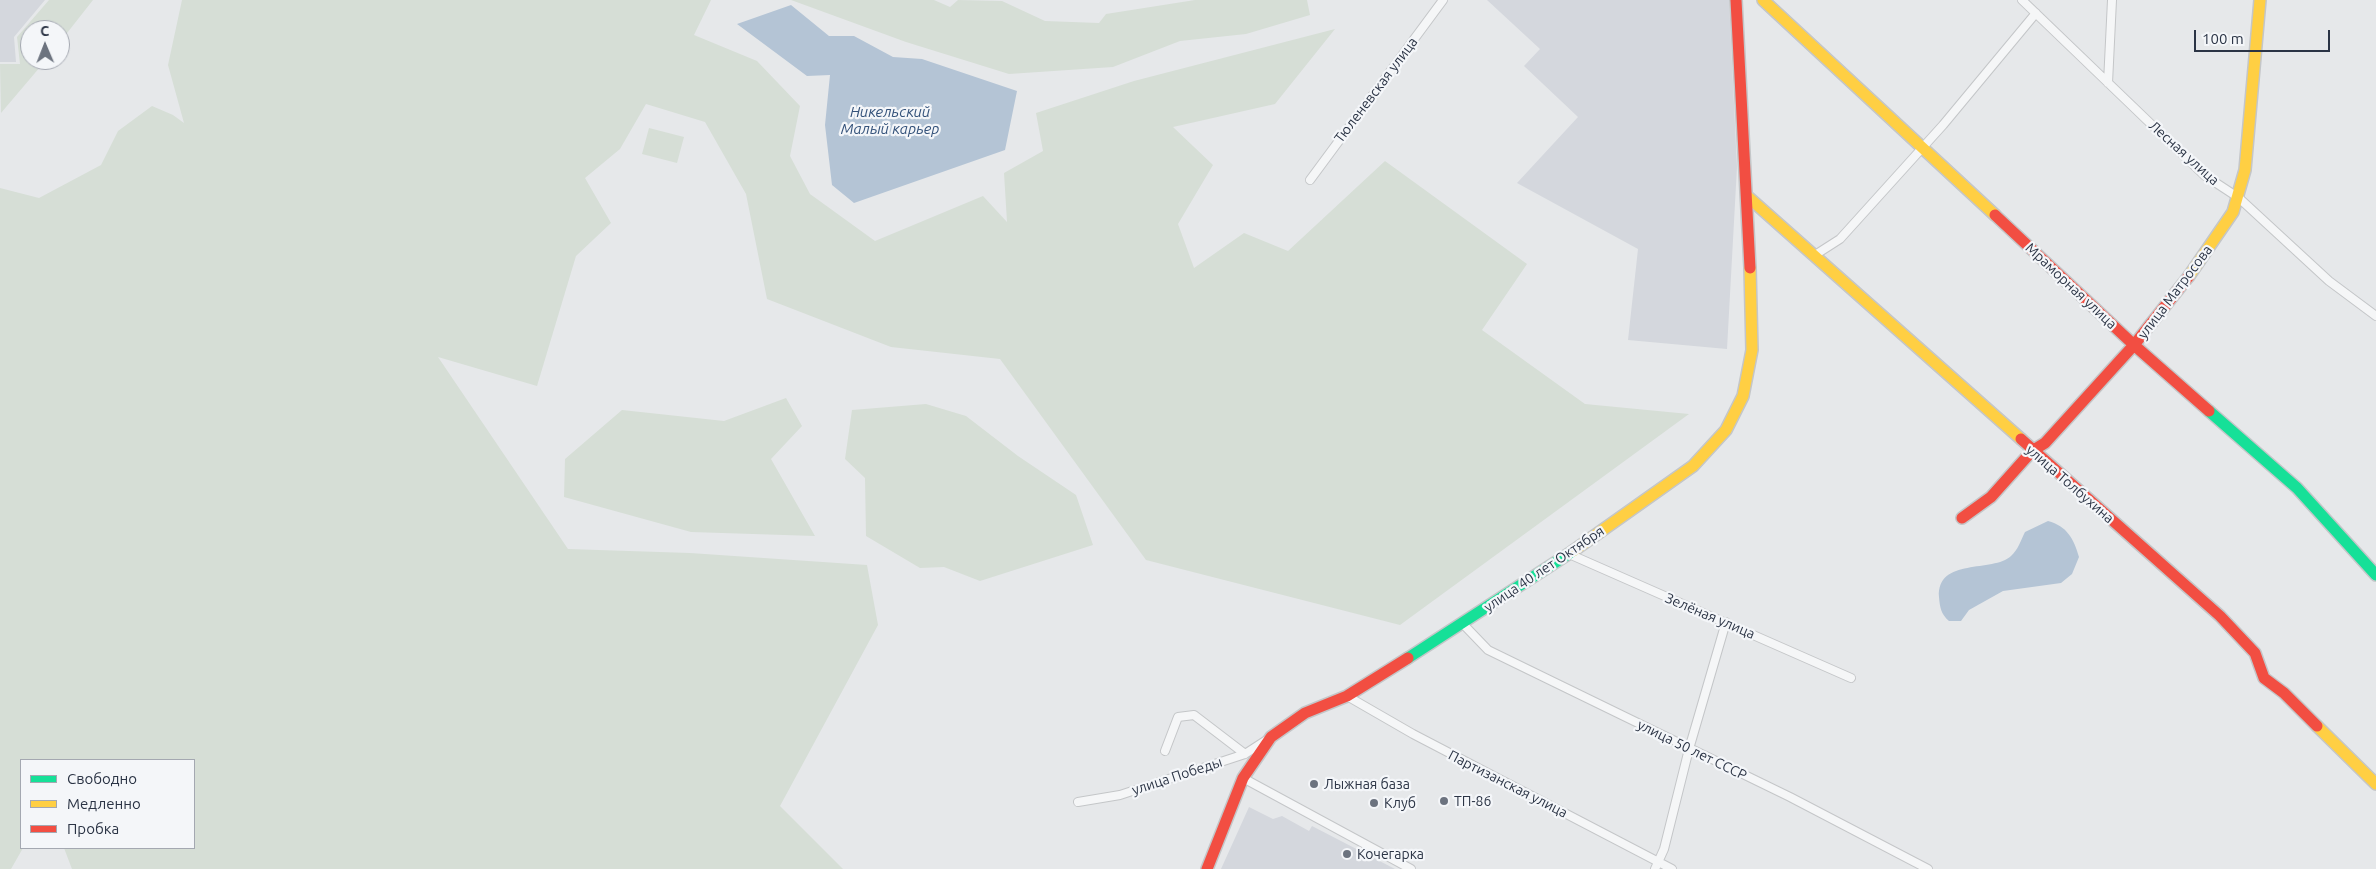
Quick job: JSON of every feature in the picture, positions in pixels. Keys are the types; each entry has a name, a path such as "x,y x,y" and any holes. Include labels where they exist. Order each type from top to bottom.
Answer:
{"street":[{"name":"Тюленевская улица","path":"1310,180 1443,0"},
{"name":"улица 40 лет Октября","path":"1207,869 1243,778 1271,737 1305,714 1347,696 1463,624 1569,554 1693,466 1719,440 1743,396 1752,350 1747,196 1736,0"},
{"name":"Мраморная улица","path":"1763,0 2134,345 2297,488 2376,575"},
{"name":"Лесная улица","path":"2022,0 2204,175 2239,198 2330,281 2376,316"},
{"path":"2108,83 2112,0"},
{"name":"улица Матросова","path":"1962,518 1991,497 2032,451 2045,443 2134,345 2193,271 2233,212 2239,198 2245,170 2260,0"},
{"path":"1815,254 1840,239 1943,125 2036,13"},
{"name":"улица Толбухина","path":"1747,196 1815,254 2032,451 2220,616 2255,653 2264,678 2284,693 2376,784"},
{"name":"Зелёная улица","path":"1569,554 1642,588 1726,622 1851,678"},
{"path":"1657,866 1726,622"},
{"name":"улица 50 лет СССР","path":"1463,624 1488,650 1790,797 1928,869"},
{"name":"Партизанская улица","path":"1347,696 1413,734 1657,866 1672,869"},
{"path":"1165,750 1178,717 1194,715 1245,754"},
{"name":"улица Победы","path":"1078,802 1120,795 1245,754 1271,737"},
{"path":"1243,778 1412,869"}],"shaded area":[{"path":"0,0 45,0 28,20 20,20 20,30 14,37 16,62 0,62"},
{"path":"49,0 93,0 70,29 70,20 32,20"},
{"path":"182,0 711,0 694,35 757,61 800,106 790,156 810,194 875,241 983,196 1007,222 1004,173 1043,151 1036,113 1134,81 1335,29 1275,104 1173,127 1213,165 1178,224 1194,268 1244,233 1288,251 1385,161 1527,264 1482,330 1585,404 1689,414 1400,625 1146,560 1000,359 891,347 767,299 746,194 705,122 646,104 620,149 585,178 611,223 576,256 537,386 438,357 568,549 690,553 867,565 878,625 780,806 843,869 72,869 64,849 195,849 195,759 20,759 20,849 22,849 11,869 0,869 0,188 39,198 101,165 118,131 152,106 173,115 184,123 168,65"},
{"path":"791,0 934,0 950,7 958,0 1002,1 1045,21 1099,23 1106,14 1195,0 1307,0 1310,15 1246,34 1180,41 1113,67 1009,74 906,42"},
{"path":"1487,0 1729,0 1737,167 1727,349 1628,340 1638,249 1517,183 1578,117 1524,66 1540,49"},
{"path":"20,34 20,64 17,37"},
{"path":"0,64 20,64 20,70 38,70 1,113"},
{"path":"649,128 684,137 677,163 642,154"},
{"path":"786,398 802,426 771,459 815,536 691,532 564,497 565,459 622,410 724,421"},
{"path":"926,404 966,416 1018,456 1076,495 1093,545 980,581 944,567 920,568 866,536 865,478 845,459 852,410"},
{"path":"1249,807 1273,819 1282,816 1309,831 1312,826 1395,869 1221,869"}],"water":[{"name":"Никельский Малый карьер","path":"791,5 829,36 854,36 893,57 922,59 1017,91 1005,150 854,203 832,185 825,125 830,75 807,76 737,24"},
{"path":"2048,521 2055,523 2065,530 2075,544 2079,557 2072,574 2061,583 2003,591 1969,610 1961,621 1949,621 1944,616 1939,597 1941,584 1947,576 1956,571 2003,561 2016,551 2025,532"}],"traffic: fast":[{"path":"2209,411 2297,488 2376,575"},
{"path":"1408,658 1573,551"}],"traffic: slow":[{"path":"1763,0 1995,215"},
{"path":"2189,276 2233,212 2245,170 2260,0"},
{"path":"1747,196 2021,439"},
{"path":"1573,551 1693,466 1726,430 1743,396 1752,350 1750,268"},
{"path":"2317,726 2376,784"}],"traffic: jam":[{"path":"1736,0 1750,268"},
{"path":"1995,215 2134,345 2209,411"},
{"path":"1962,518 1991,497 2032,451 2045,443 2134,345 2189,276"},
{"path":"2021,439 2220,616 2255,653 2264,678 2284,693 2317,726"},
{"path":"1207,869 1243,778 1271,737 1305,713 1347,696 1408,658"}],"place":[{"name":"Лыжная база","path":"1314,784"},
{"name":"ТП-86","path":"1444,801"},
{"name":"Клуб","path":"1374,803"},
{"name":"Кочегарка","path":"1347,854"}]}
